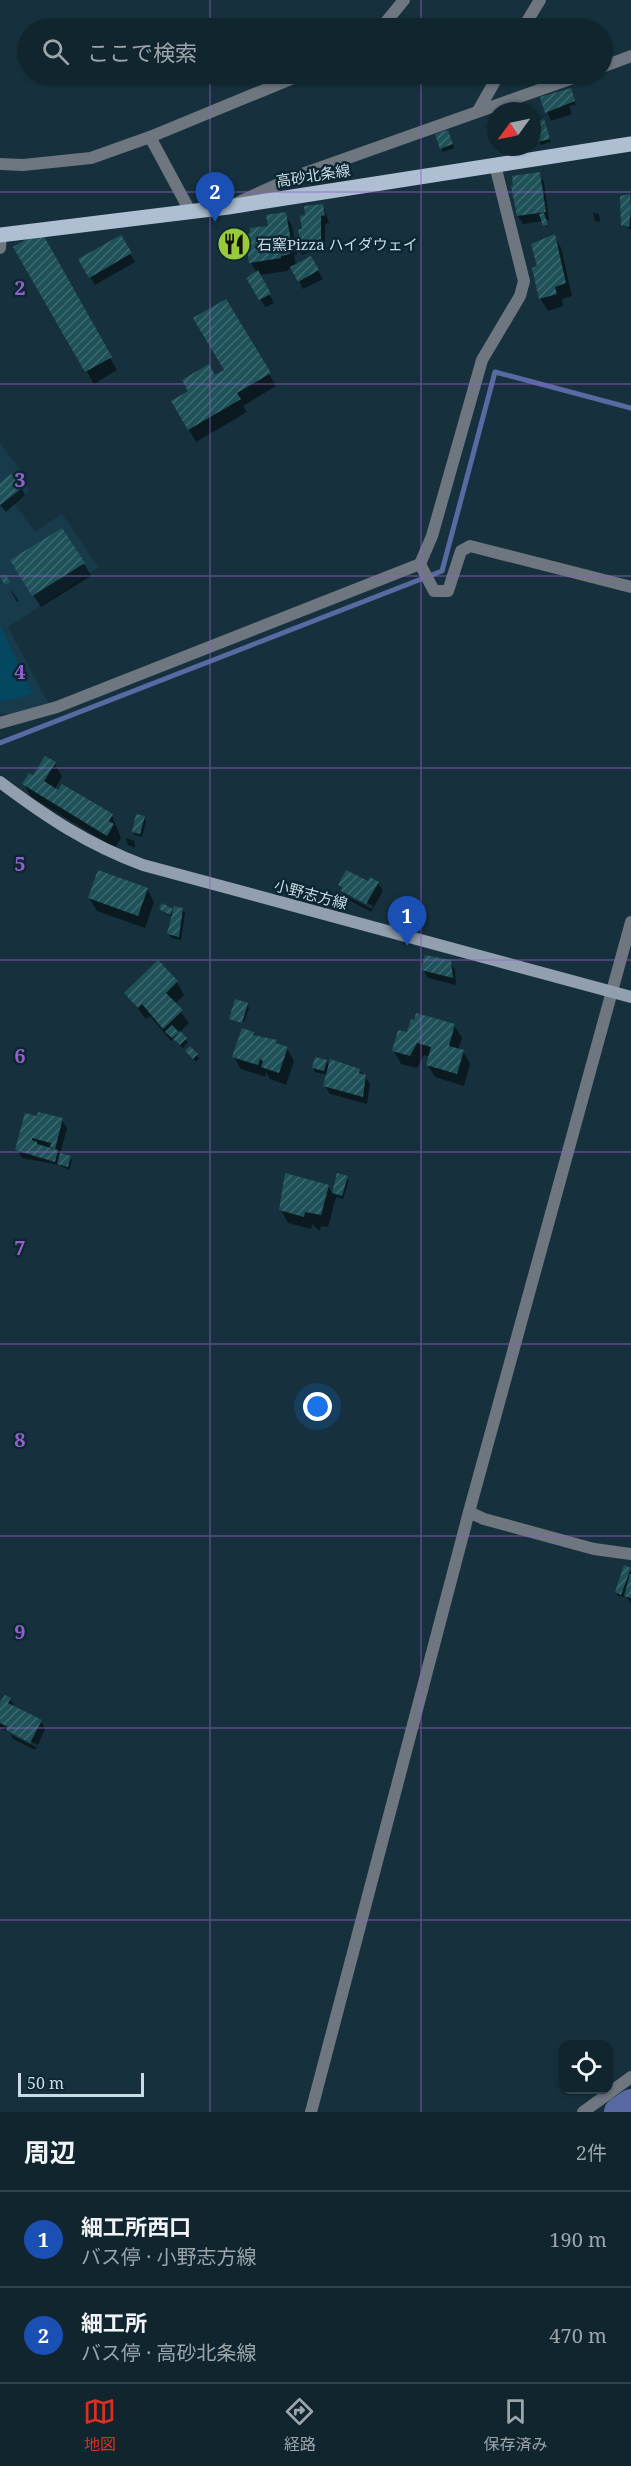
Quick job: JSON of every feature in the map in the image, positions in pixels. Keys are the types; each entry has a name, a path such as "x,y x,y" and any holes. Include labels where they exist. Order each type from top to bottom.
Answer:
{"main road":[{"name":"高砂北条線","path":"0,239 228,207 631,144"},
{"name":"小野志方線","path":"0,782 69,831 101,849 143,865 631,997"}],"street":[{"path":"389,18 404,0"},
{"path":"529,18 540,0"},
{"path":"613,63 631,56"},
{"path":"0,164 23,165 91,158 150,137 279,84"},
{"path":"478,111 493,84"},
{"path":"228,207 294,177 555,84"},
{"path":"150,137 190,211"},
{"path":"0,723 57,707 420,564 432,536 482,360 520,296 524,281 495,165"},
{"path":"420,564 434,591 448,591 461,551 470,546 631,587"},
{"path":"311,2112 469,1512 631,922"},
{"path":"469,1512 484,1519 594,1549 631,1554"},
{"path":"583,2112 631,2077"}],"shaded area":[{"path":"0,443 21,471 29,491 14,503 35,532 62,514 98,567 8,627 48,703 13,714 0,713"},
{"path":"0,625 33,694 0,702"}],"building":[{"path":"571,88 575,101 545,113 540,97"},
{"path":"544,119 550,139 541,141 541,120"},
{"path":"448,130 453,144 440,149 435,134"},
{"path":"540,172 546,212 517,216 511,186 513,186 512,176"},
{"path":"630,194 629,227 621,225 620,196"},
{"path":"323,204 325,215 321,216 321,239 296,247 295,241 300,241 298,229 302,229 300,216 305,215 304,206"},
{"path":"286,212 291,241 288,242 290,254 281,256 281,258 249,263 245,234 250,233 250,228 268,226 266,215"},
{"path":"544,213 548,225 543,226 539,214"},
{"path":"41,231 112,357 85,372 13,247"},
{"path":"555,234 566,283 555,287 557,294 539,299 532,268 537,266 531,244"},
{"path":"121,235 132,253 89,278 78,259"},
{"path":"311,256 319,270 298,282 290,267"},
{"path":"258,270 271,294 259,300 246,278"},
{"path":"226,299 271,373 237,393 241,399 188,430 171,401 188,391 182,380 209,364 215,375 224,370 193,318"},
{"path":"11,474 22,488 0,505 0,483"},
{"path":"62,528 85,563 32,596 10,560"},
{"path":"5,574 10,582 5,585 0,577"},
{"path":"45,756 56,762 44,781 58,790 62,784 113,814 109,821 114,824 107,836 22,784 29,773 33,775"},
{"path":"136,814 145,816 140,834 132,832"},
{"path":"98,870 148,888 138,916 88,898"},
{"path":"346,870 368,881 370,877 379,882 366,904 341,891 342,887 338,885"},
{"path":"334,893 343,897 339,906 329,904"},
{"path":"162,903 173,909 170,915 159,909"},
{"path":"174,906 183,908 179,937 167,934"},
{"path":"425,955 451,960 453,978 421,970"},
{"path":"158,960 178,981 166,993 183,1010 163,1029 142,1004 138,1008 124,993"},
{"path":"235,999 248,1003 242,1023 229,1019"},
{"path":"416,1013 455,1024 449,1046 464,1050 457,1074 426,1065 431,1047 417,1043 410,1056 392,1051 398,1030 407,1032 411,1019 414,1020"},
{"path":"172,1025 179,1032 172,1038 165,1032"},
{"path":"242,1028 254,1032 253,1035 277,1040 276,1043 288,1047 279,1073 261,1067 263,1061 260,1059 258,1065 232,1057"},
{"path":"180,1031 187,1038 180,1045 173,1039"},
{"path":"190,1046 198,1054 193,1059 185,1051"},
{"path":"315,1057 327,1060 324,1071 312,1068"},
{"path":"330,1059 360,1069 359,1073 366,1075 363,1097 323,1086"},
{"path":"38,1112 63,1118 55,1149 50,1147 51,1143 32,1138 37,1144 58,1150 55,1162 15,1150 25,1113 37,1116"},
{"path":"60,1153 71,1156 68,1167 57,1164"},
{"path":"285,1173 329,1185 321,1215 305,1212 304,1217 279,1210"},
{"path":"337,1173 348,1176 342,1196 332,1193"},
{"path":"624,1565 631,1568 621,1595 615,1592"},
{"path":"631,1574 631,1598 624,1596"},
{"path":"5,1695 11,1698 8,1703 42,1720 30,1743 6,1730 8,1727 0,1723 0,1702"}],"waterway":[{"path":"0,743 442,571 495,372 631,408"},
{"path":"619,2112 631,2104"}],"place":[{"name":"細工所","path":"215,222"},
{"name":"石窯Pizza ハイダウェイ","path":"234,244"},
{"name":"細工所西口","path":"407,946"}]}
